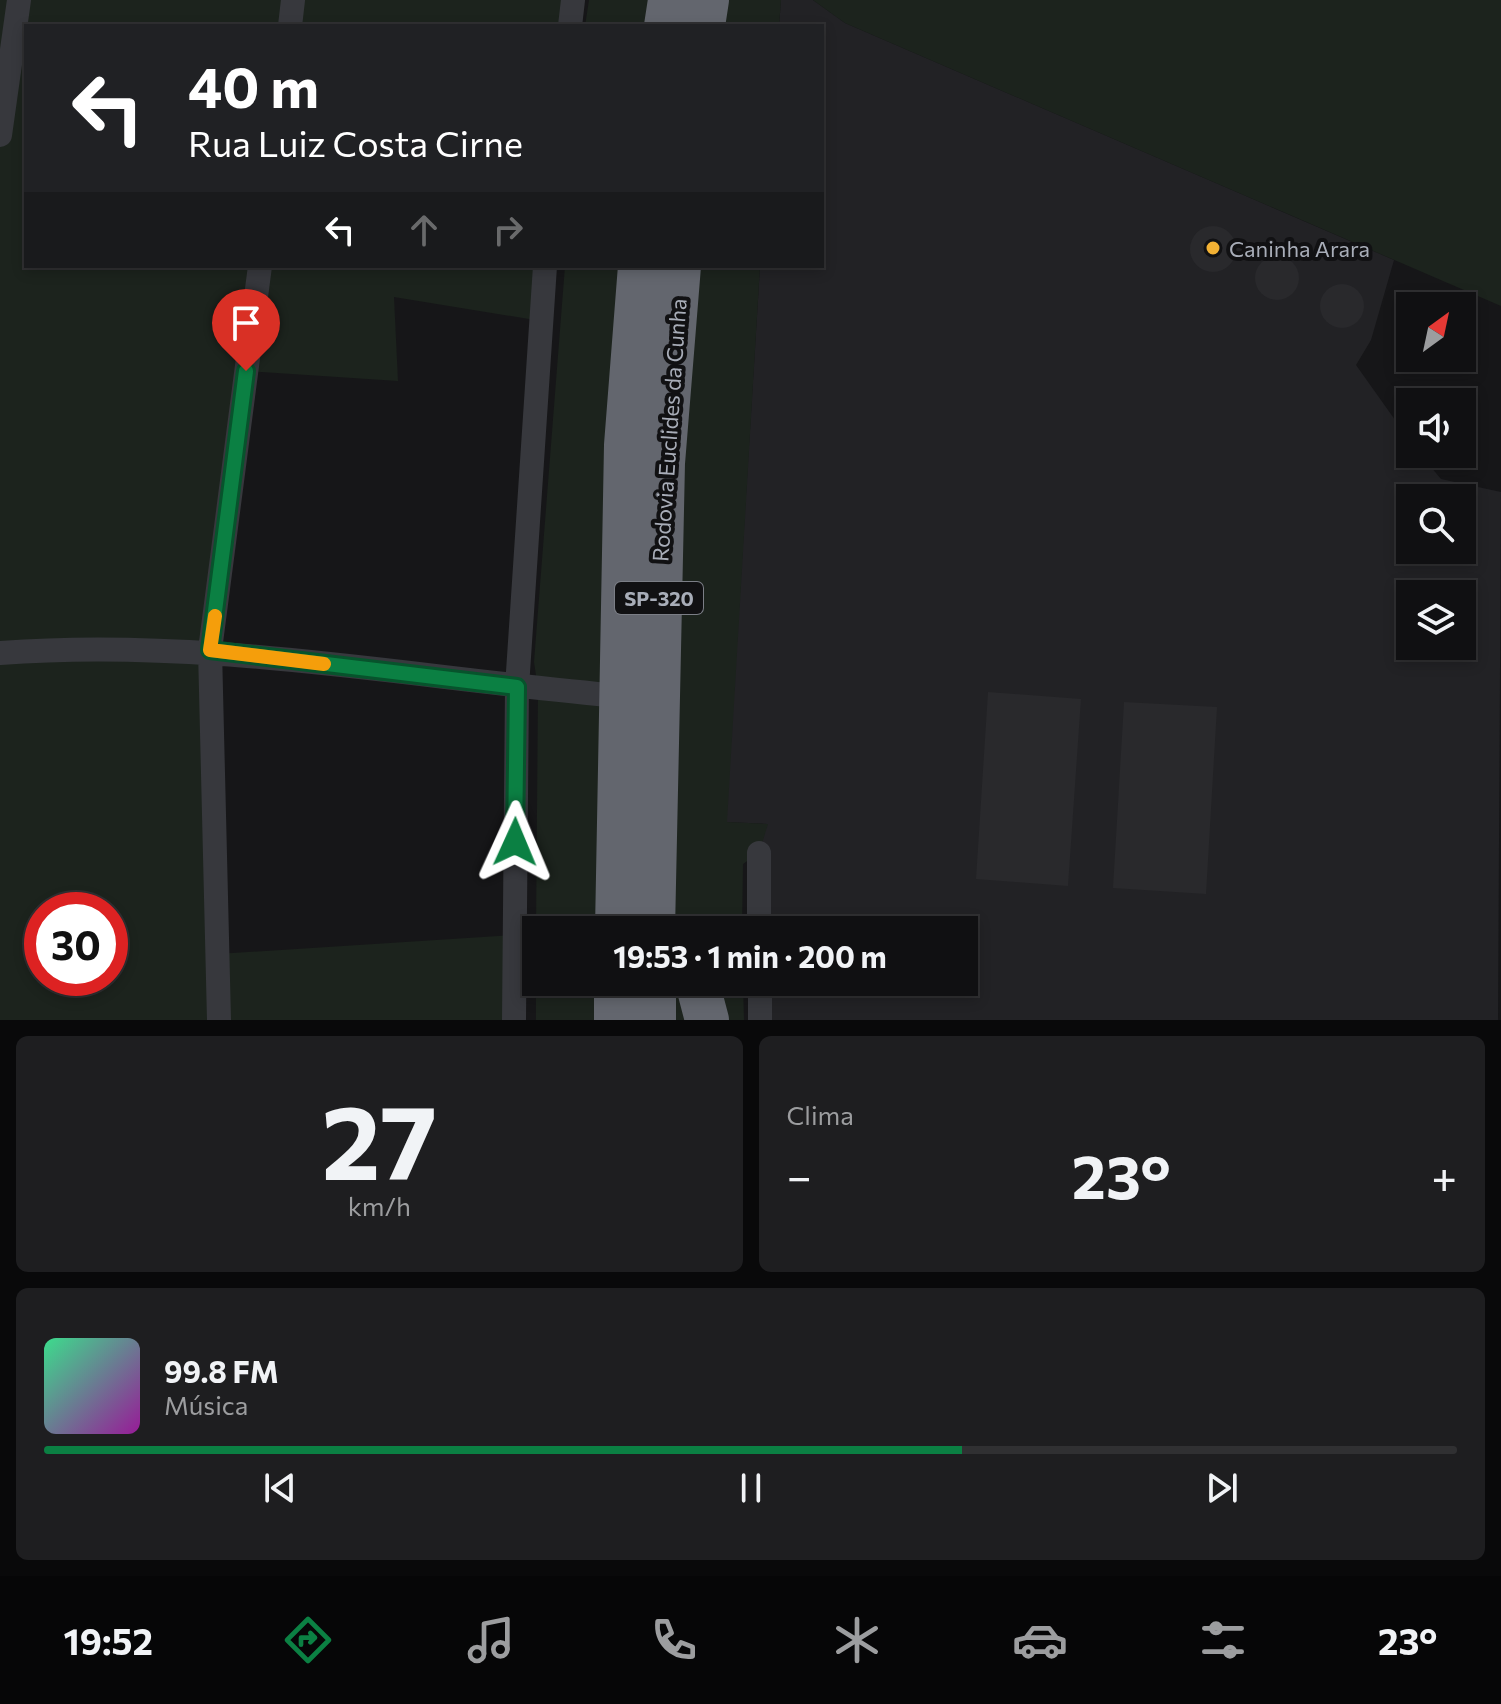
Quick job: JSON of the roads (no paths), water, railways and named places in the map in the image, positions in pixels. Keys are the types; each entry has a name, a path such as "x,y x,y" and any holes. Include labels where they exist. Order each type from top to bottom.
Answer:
{"highway":[{"path":"666,24 670,0"},
{"path":"703,24 707,0"},
{"name":"Rodovia Euclides da Cunha","path":"617,916 626,445 640,268"},
{"name":"Rodovia Euclides da Cunha","path":"653,916 663,463 679,268"},
{"path":"654,782 682,916"},
{"path":"616,996 616,1020"},
{"path":"654,996 654,1020"},
{"path":"701,996 707,1020"}],"street":[{"path":"0,135 10,110 19,0"},
{"path":"290,24 293,0"},
{"path":"570,24 573,0"},
{"path":"219,1020 210,650 260,268"},
{"path":"514,1020 517,687 545,268"},
{"path":"0,653 44,649 210,650 517,687 620,696"},
{"path":"759,853 759,916"},
{"path":"760,996 760,1020"}],"place":[{"name":"Caninha Arara","path":"1213,248"}]}
